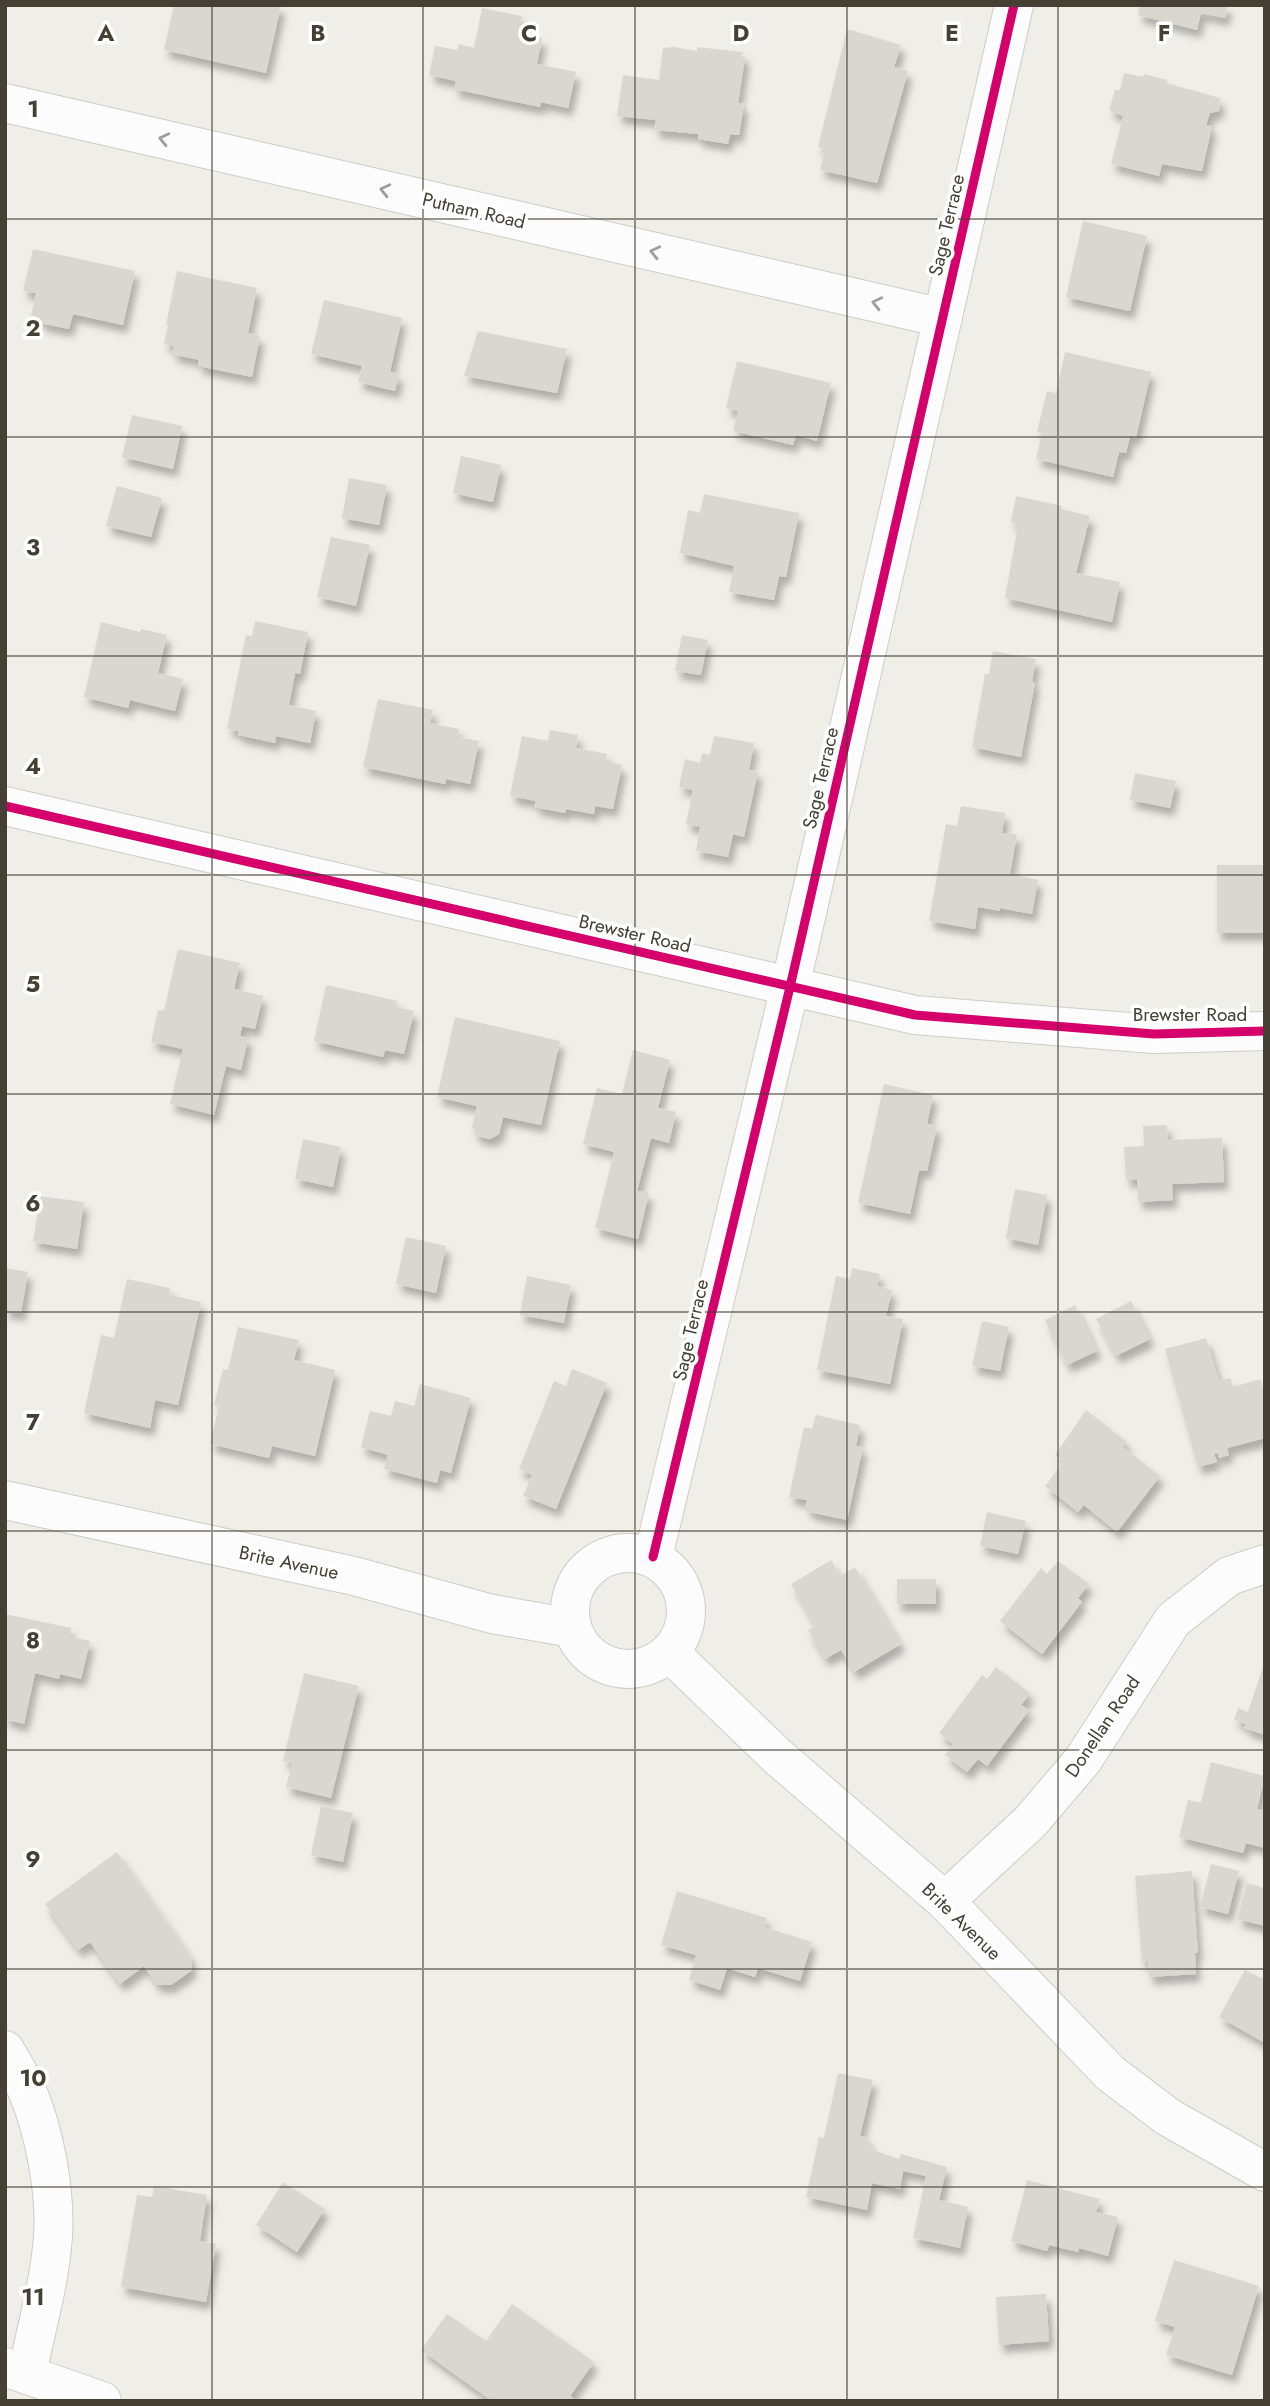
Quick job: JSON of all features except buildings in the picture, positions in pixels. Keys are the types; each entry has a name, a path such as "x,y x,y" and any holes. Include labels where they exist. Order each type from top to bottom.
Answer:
{"street":[{"name":"Sage Terrace","path":"653,1557 790,987 1014,5"},
{"name":"Putnam Road","path":"5,103 943,318"},
{"name":"Brewster Road","path":"5,806 915,1015 1154,1034 1265,1031"},
{"name":"Brite Avenue","path":"5,1500 354,1576 492,1614 572,1628"},
{"path":"619,1552 637,1552 653,1557 665,1564 679,1581 687,1604 681,1637 670,1653 648,1666 625,1670 599,1662 579,1643 572,1628 569,1605 573,1590 580,1577 599,1559 619,1552"},
{"name":"Donellan Road","path":"945,1900 1031,1821 1083,1760 1173,1620 1229,1576 1265,1564"},
{"name":"Brite Avenue","path":"670,1653 777,1756 945,1900 1110,2073 1168,2117 1265,2172"},
{"path":"5,2050 26,2089 38,2125 47,2162 52,2202 53,2235 48,2271 16,2371 102,2401"}],"cycle path":[{"path":"653,1557 790,987 1014,5"},
{"path":"5,806 915,1015 1154,1034 1265,1031"}]}
